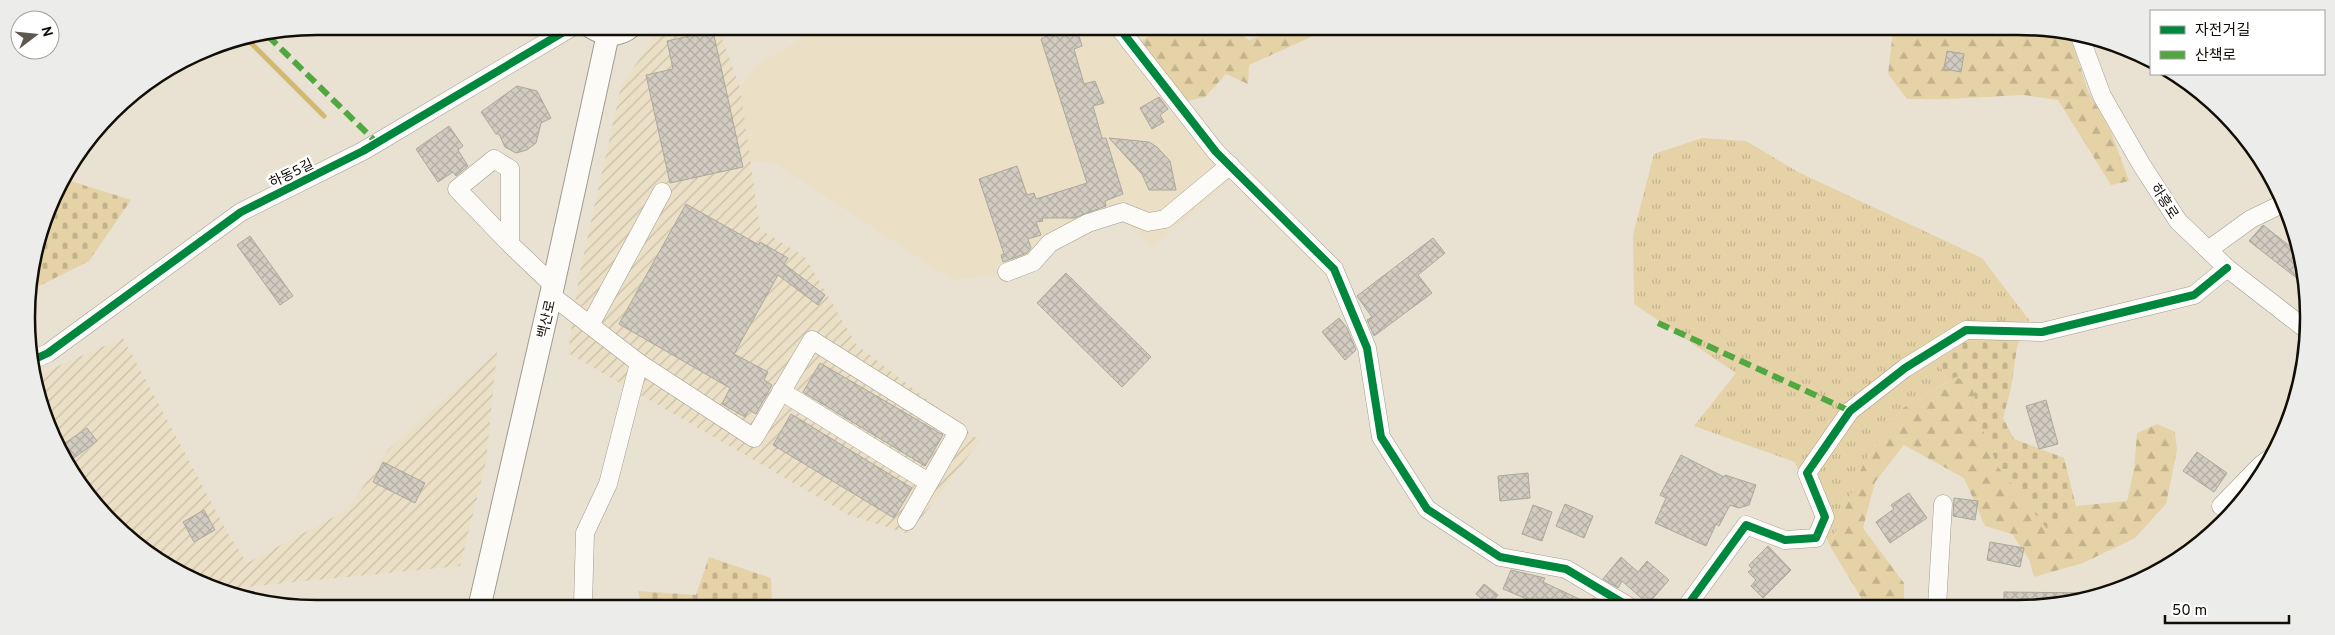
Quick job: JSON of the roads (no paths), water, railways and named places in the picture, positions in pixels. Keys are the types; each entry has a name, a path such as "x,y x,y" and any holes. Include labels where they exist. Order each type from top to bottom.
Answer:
{"main road":[{"name":"백산로","path":"481,600 552,290 599,35"}],"street":[{"name":"하동5길","path":"38,358 48,353 241,212 364,151 559,35"},
{"path":"1125,35 1216,152 1334,269 1367,348 1381,437 1427,510 1500,557 1566,569 1618,600"},
{"name":"하흥로","path":"2082,43 2102,96 2141,164 2178,221 2228,268 2300,324"},
{"path":"1008,272 1033,262 1050,243 1097,220 1122,212 1148,222 1165,220 1230,165"},
{"path":"590,324 662,192"},
{"path":"2208,250 2251,219 2277,206"},
{"path":"510,244 552,290 590,324 640,363 754,438 812,340 958,432 907,521"},
{"path":"1690,600 1746,525 1785,540 1816,538 1825,517 1807,473 1850,411 1905,368 1966,330 2042,332 2194,295 2228,268"},
{"path":"583,600 585,534 608,484 640,363"},
{"path":"782,391 928,482"},
{"path":"2221,506 2253,472"},
{"path":"1938,600 1942,504"}],"waterway":[{"path":"251,43 324,116"}]}
